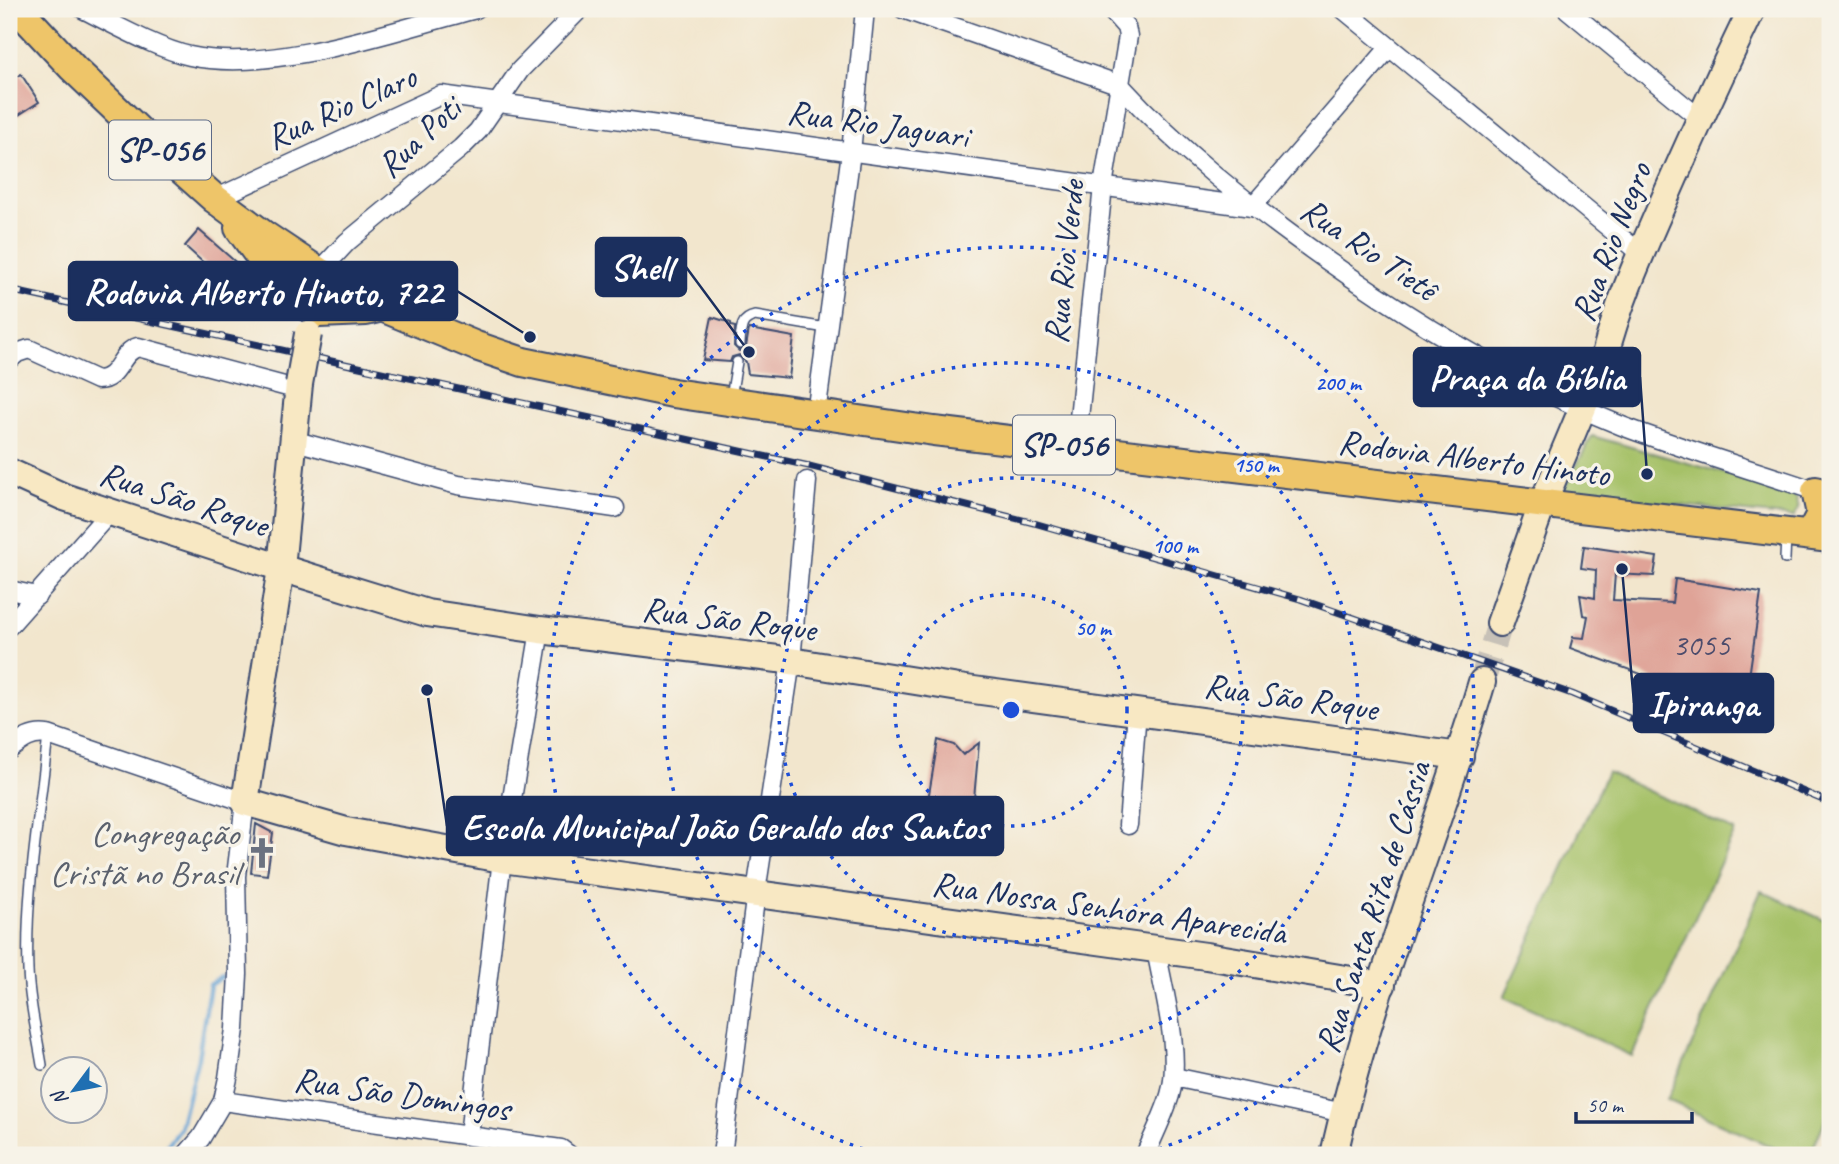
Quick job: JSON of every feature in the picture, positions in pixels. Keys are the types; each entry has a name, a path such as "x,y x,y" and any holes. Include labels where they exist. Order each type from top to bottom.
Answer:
{"main road":[{"name":"Rodovia Alberto Hinoto","path":"18,9 73,68 142,134 215,199 265,236 328,277 382,307 476,346 523,362 730,402 1415,487 1803,541"},
{"path":"215,199 311,319 382,307"},
{"path":"1803,541 1821,514 1823,493"}],"street":[{"path":"83,9 186,55 216,61 271,58 331,47 476,9"},
{"path":"396,30 415,9"},
{"name":"Rua Poti","path":"328,277 347,242 478,131 520,70 580,9"},
{"path":"816,414 851,152 865,9"},
{"name":"Rua Rio Tietê","path":"903,9 1120,85 1221,182 1252,207 1397,308 1535,387 1624,426 1823,493"},
{"name":"Rua Rio Verde","path":"1076,447 1103,186 1128,36 1126,27 1110,9"},
{"path":"1343,9 1641,254"},
{"path":"1567,9 1699,118"},
{"name":"Rua Rio Negro","path":"1500,623 1542,505 1584,409 1641,254 1699,118 1752,9"},
{"path":"1252,207 1388,48"},
{"name":"Rua Rio Claro","path":"215,199 441,95 496,103"},
{"name":"Rua Rio Jaguari","path":"496,103 1252,207"},
{"path":"187,1155 201,1138 223,1101 235,1029 238,974 236,876 245,802 281,568 292,440 311,319 312,285 328,277"},
{"path":"9,360 22,350 35,351 97,380 103,380 113,375 130,350 138,347 299,387"},
{"path":"292,440 458,485 615,508"},
{"name":"Rua São Roque","path":"9,472 64,497 427,613 791,661 959,688 1460,756"},
{"path":"722,1155 756,892 791,661 807,481"},
{"path":"9,626 110,512"},
{"path":"9,590 37,596"},
{"path":"468,1135 502,859 540,630"},
{"name":"Rua Santa Rita de Cássia","path":"1334,1155 1382,985 1460,756 1482,682"},
{"path":"1128,825 1137,711"},
{"path":"9,750 28,736 39,733 48,735"},
{"name":"Rua Nossa Senhora Aparecida","path":"48,735 245,802 346,831 502,859 1156,949 1382,985"},
{"path":"1145,1155 1170,1095 1174,1077 1174,1052 1156,949"},
{"path":"1174,1077 1344,1113"},
{"name":"Rua São Domingos","path":"223,1101 561,1149 569,1155"}],"lane":[{"path":"740,344 742,324 747,318 755,316 826,328"},
{"path":"730,402 737,362"},
{"path":"40,1056 30,997 28,932 30,887 48,735"}],"green space":[{"path":"1592,436 1759,483 1796,497 1799,508 1794,517 1562,493"},
{"path":"1607,772 1735,831 1632,1056 1504,997"},
{"path":"1761,891 1830,923 1830,1109 1810,1155 1790,1155 1667,1100"}],"building":[{"path":"21,74 39,102 17,116 9,102 9,81"},
{"path":"199,230 248,273 231,288 185,246"},
{"path":"712,317 735,327 734,346 739,351 746,347 749,329 794,337 789,378 748,374 746,362 739,355 732,357 730,362 703,360"},
{"path":"1584,546 1657,557 1654,576 1615,574 1613,600 1672,603 1675,579 1761,593 1744,712 1570,648 1573,637 1584,638 1588,616 1583,615 1580,595 1595,598 1596,570 1581,568"},
{"path":"938,740 954,745 963,755 979,743 972,821 961,823 954,834 944,818 927,806"},
{"name":"Congregação Cristã no Brasil","path":"256,824 273,833 267,875 251,873"}],"waterway":[{"path":"160,1155 180,1128 198,1058 210,985 223,977"}],"tunnel":[{"path":"1482,682 1500,623"}],"railway":[{"path":"9,290 809,466 1034,523 1300,599 1572,694 1830,803"}],"place":[{"name":"Rodovia Alberto Hinoto, 722","path":"530,337"},
{"name":"Shell","path":"749,352"},
{"name":"Praça da Bíblia","path":"1647,474"},
{"name":"Ipiranga","path":"1622,569"},
{"name":"Escola Municipal João Geraldo dos Santos","path":"427,690"},
{"name":"Congregação Cristã no Brasil","path":"262,853"}]}
